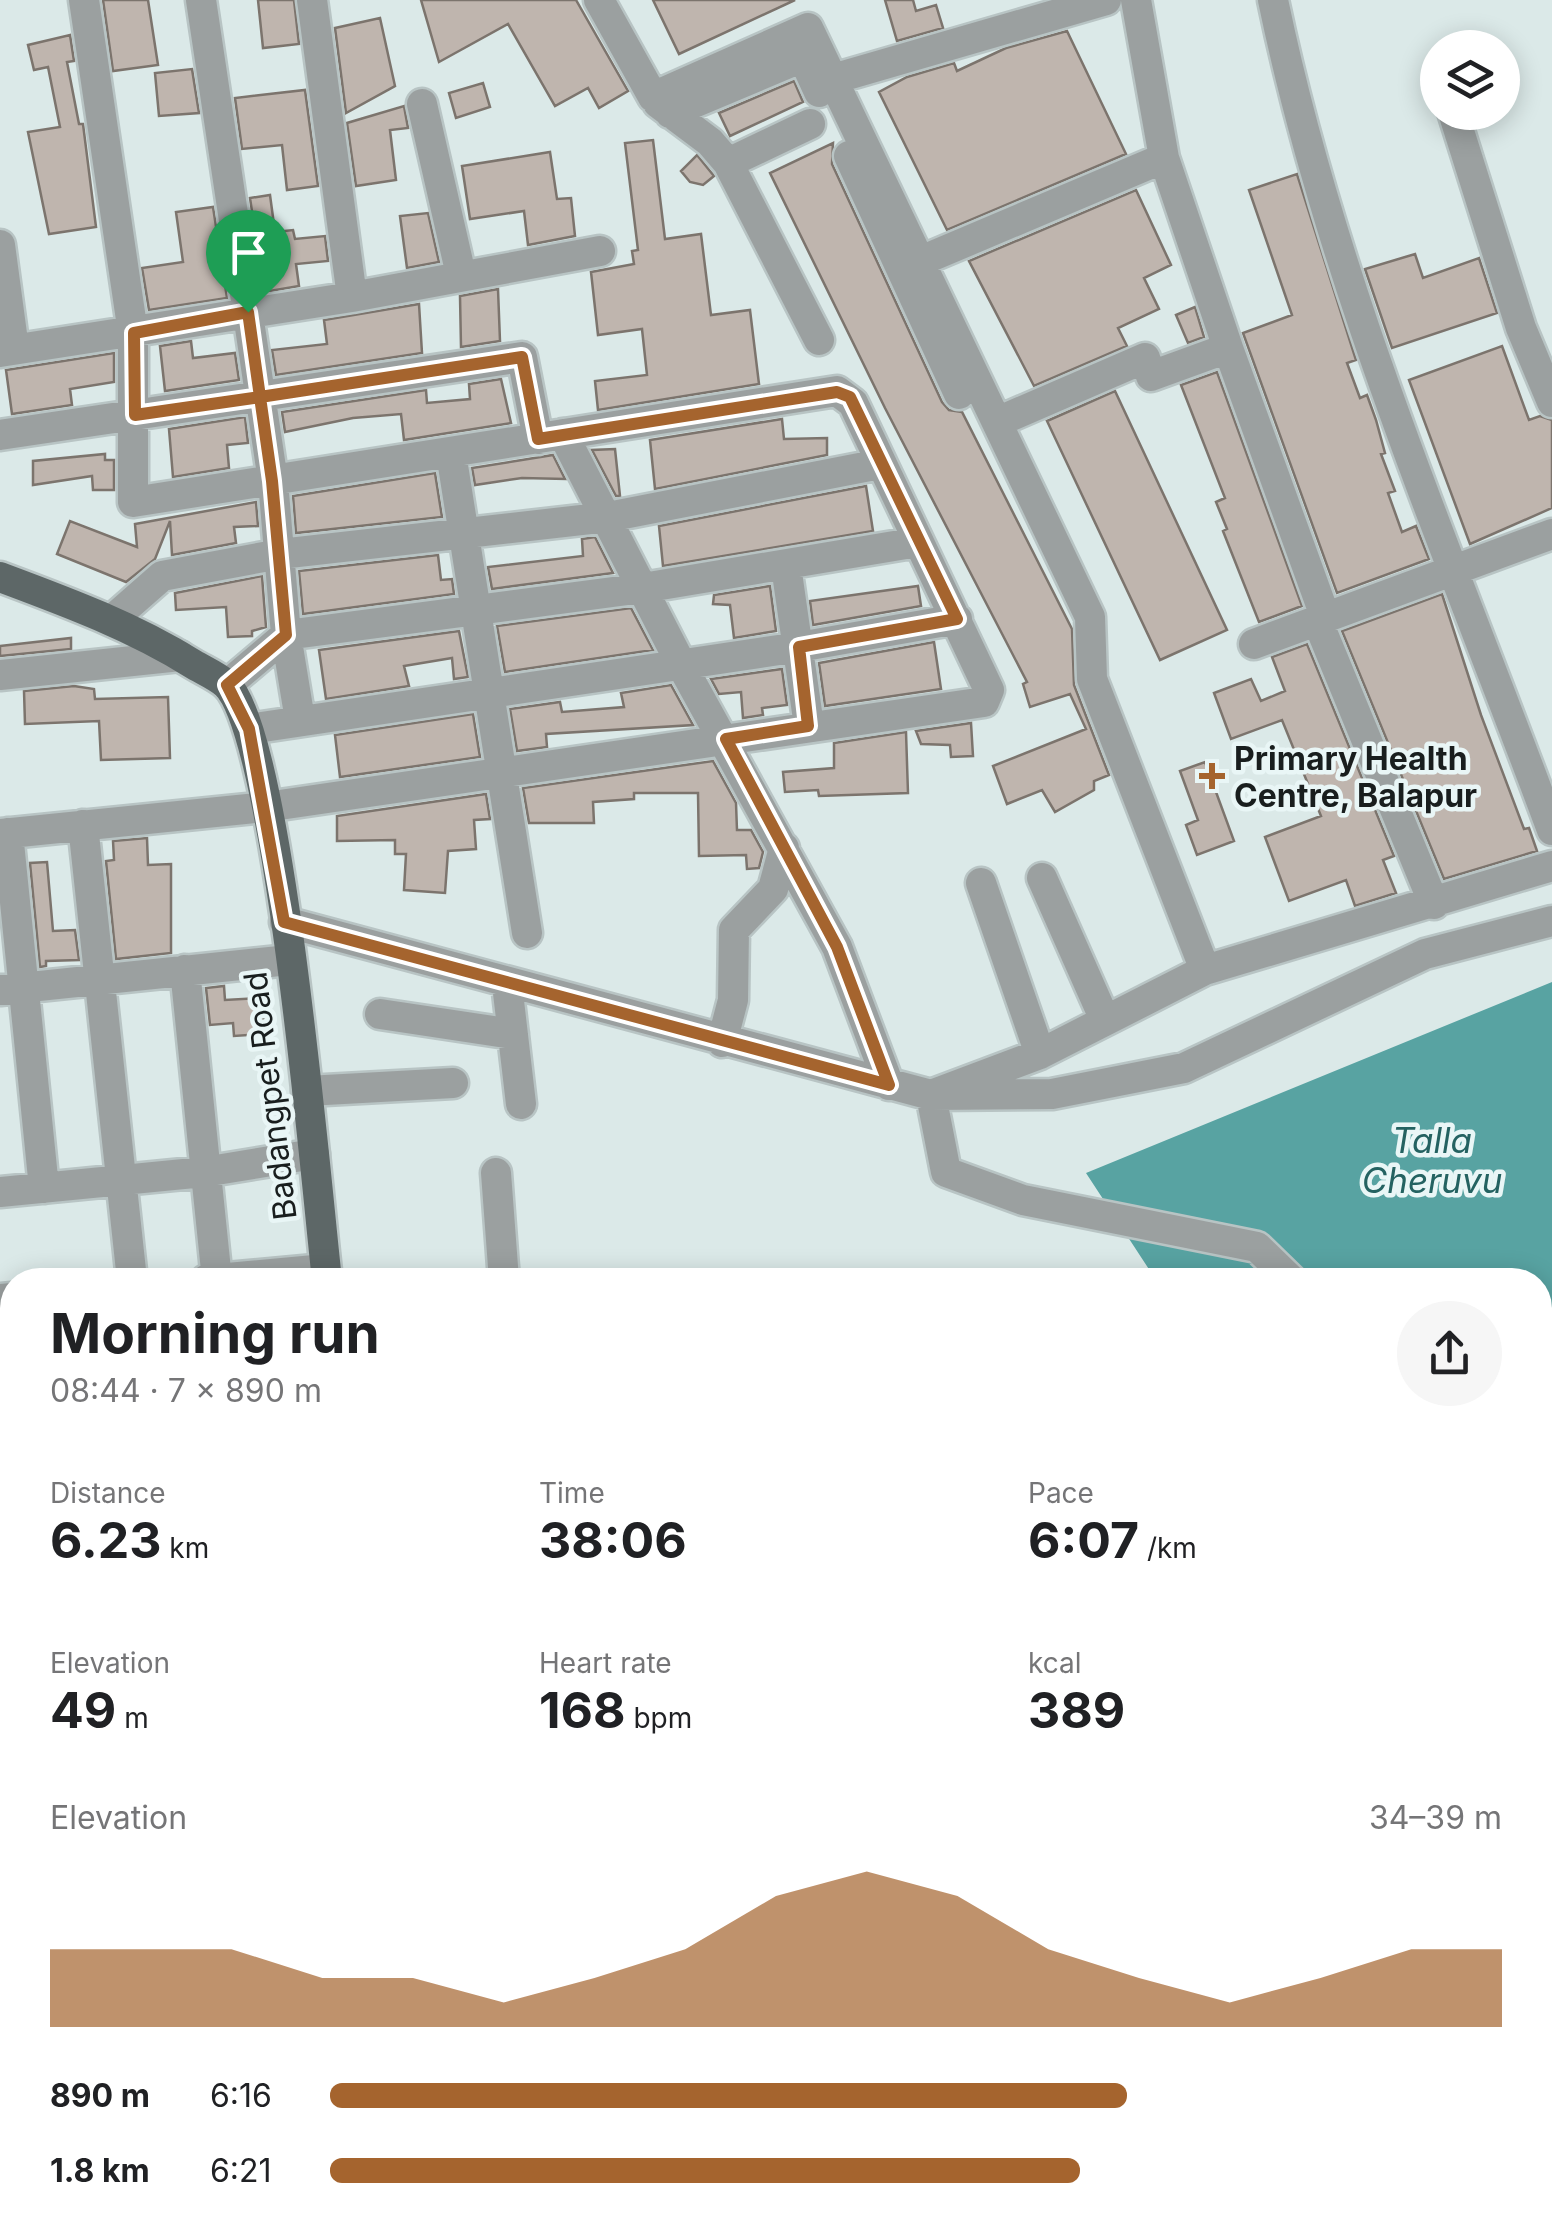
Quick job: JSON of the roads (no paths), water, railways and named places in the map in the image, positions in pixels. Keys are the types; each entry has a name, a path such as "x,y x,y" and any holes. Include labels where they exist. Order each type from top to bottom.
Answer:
{"main road":[{"path":"0,577 113,619 227,685"},
{"name":"Badangpet Road","path":"227,685 249,729 266,807 307,1091 325,1268"}],"street":[{"path":"44,1188 12,988 4,834 266,807 984,702 988,682 850,397 837,392 133,502 134,333 84,0"},
{"path":"200,0 272,481 286,635 300,720"},
{"path":"312,0 352,297"},
{"path":"599,0 661,105 710,142 728,163 819,340"},
{"path":"832,78 1106,0"},
{"path":"1136,0 1164,158 1322,620 1434,904"},
{"path":"1272,0 1297,116 1381,375 1552,830"},
{"path":"661,105 808,28 1090,616 1092,679 1205,970"},
{"path":"661,105 803,57 959,394"},
{"path":"422,104 461,275"},
{"path":"728,163 810,124"},
{"path":"1460,130 1521,328 1552,402"},
{"path":"922,260 1164,158"},
{"path":"0,245 7,350 352,297 600,251"},
{"path":"997,422 1145,358 1151,376 1228,348"},
{"path":"0,435 522,357 551,437 608,516 681,664 726,739 837,947 889,1085"},
{"path":"451,452 492,691 527,933"},
{"path":"113,619 162,576 280,554 608,516 880,464"},
{"path":"1254,644 1552,534"},
{"path":"227,685 286,635 643,588 918,542"},
{"path":"786,566 808,726"},
{"path":"249,729 799,647 957,619"},
{"path":"0,674 180,656"},
{"path":"83,825 131,1268"},
{"path":"722,1042 733,1000 734,930 774,889 784,848"},
{"path":"932,1095 1040,1054 1205,970 1552,866"},
{"path":"1042,878 1105,1020"},
{"path":"981,883 1040,1054"},
{"path":"284,922 932,1095 1052,1094 1184,1068 1425,954 1552,921"},
{"path":"12,988 289,960"},
{"path":"185,970 216,1268"},
{"path":"507,984 521,1104"},
{"path":"380,1014 513,1034"},
{"path":"307,1091 453,1083"},
{"path":"932,1095 946,1172 1022,1200 1257,1247 1279,1268"},
{"path":"0,1192 204,1172 314,1154"},
{"path":"496,1173 503,1268"}],"water":[{"name":"Talla Cheruvu","path":"1552,982 1552,1268 1148,1268 1086,1173"}],"place":[{"name":"Primary Health Centre, Balapur","path":"1212,776"}]}
